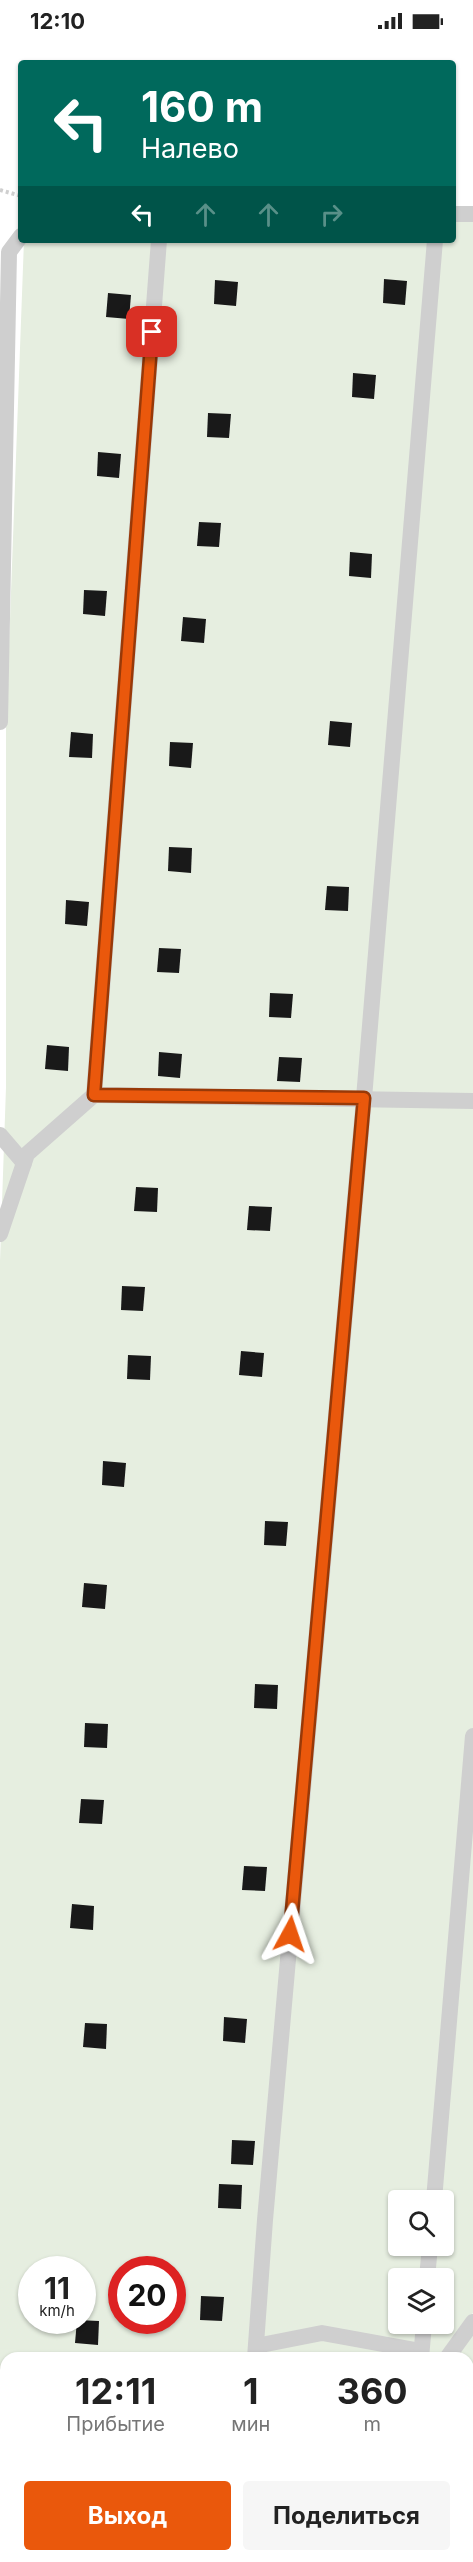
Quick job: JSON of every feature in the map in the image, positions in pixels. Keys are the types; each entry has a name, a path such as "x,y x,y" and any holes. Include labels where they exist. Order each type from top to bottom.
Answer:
{"lane":[{"path":"456,214 473,214"},
{"path":"0,722 9,252 18,240"},
{"path":"94,1095 159,243"},
{"path":"412,2352 322,2333 256,2352 265,2220 364,1098 435,243"},
{"path":"0,1234 27,1154 94,1095 473,1101"},
{"path":"0,1135 24,1163"},
{"path":"435,2190 473,1736"},
{"path":"451,2352 473,2322"},
{"path":"421,2352 422,2334"}],"path":[{"path":"0,190 18,195"}],"shaded area":[{"path":"456,222 473,222 473,2313 444,2352 0,2352 0,1261 6,1087 6,728 24,243 456,243"},
{"path":"473,2334 473,2352 460,2352"}],"building":[{"path":"384,279 407,281 405,305 383,303"},
{"path":"215,280 238,282 236,306 214,304"},
{"path":"108,293 131,295 129,319 106,317"},
{"path":"353,373 376,375 374,399 352,397"},
{"path":"208,413 231,414 229,438 207,437"},
{"path":"98,452 121,454 119,478 97,476"},
{"path":"199,522 221,523 219,547 197,546"},
{"path":"350,552 372,554 371,578 349,576"},
{"path":"84,590 107,591 105,616 83,614"},
{"path":"183,617 206,619 204,643 181,641"},
{"path":"330,721 352,723 350,747 328,745"},
{"path":"71,732 93,734 92,758 69,757"},
{"path":"170,742 193,743 191,768 169,766"},
{"path":"169,847 192,848 191,873 168,871"},
{"path":"327,886 349,887 348,911 325,910"},
{"path":"66,900 89,902 87,926 65,924"},
{"path":"159,948 181,949 179,973 157,972"},
{"path":"270,993 293,994 291,1018 269,1017"},
{"path":"47,1045 69,1047 68,1071 45,1069"},
{"path":"159,1052 182,1054 180,1078 158,1076"},
{"path":"279,1057 302,1058 300,1082 277,1081"},
{"path":"136,1187 158,1188 157,1212 134,1211"},
{"path":"249,1206 272,1207 270,1231 247,1230"},
{"path":"122,1286 145,1287 143,1311 121,1310"},
{"path":"241,1351 264,1353 262,1377 239,1375"},
{"path":"128,1355 151,1356 150,1380 127,1379"},
{"path":"103,1461 126,1463 124,1487 102,1485"},
{"path":"265,1521 288,1522 286,1546 264,1545"},
{"path":"84,1583 107,1585 105,1609 82,1607"},
{"path":"255,1684 278,1685 277,1709 254,1708"},
{"path":"85,1723 108,1724 107,1748 84,1747"},
{"path":"81,1799 104,1800 102,1824 79,1823"},
{"path":"244,1866 267,1867 265,1891 242,1890"},
{"path":"72,1904 94,1906 93,1930 70,1928"},
{"path":"224,2017 247,2019 245,2043 223,2041"},
{"path":"85,2023 107,2024 106,2049 83,2047"},
{"path":"232,2140 255,2141 253,2165 231,2164"},
{"path":"219,2184 242,2185 241,2209 218,2208"},
{"path":"201,2296 224,2297 222,2321 200,2320"},
{"path":"96,2321 99,2321 98,2345 75,2343 76,2334 96,2334"}],"route":[{"path":"152,332 94,1095 364,1098 290,1934"}]}
